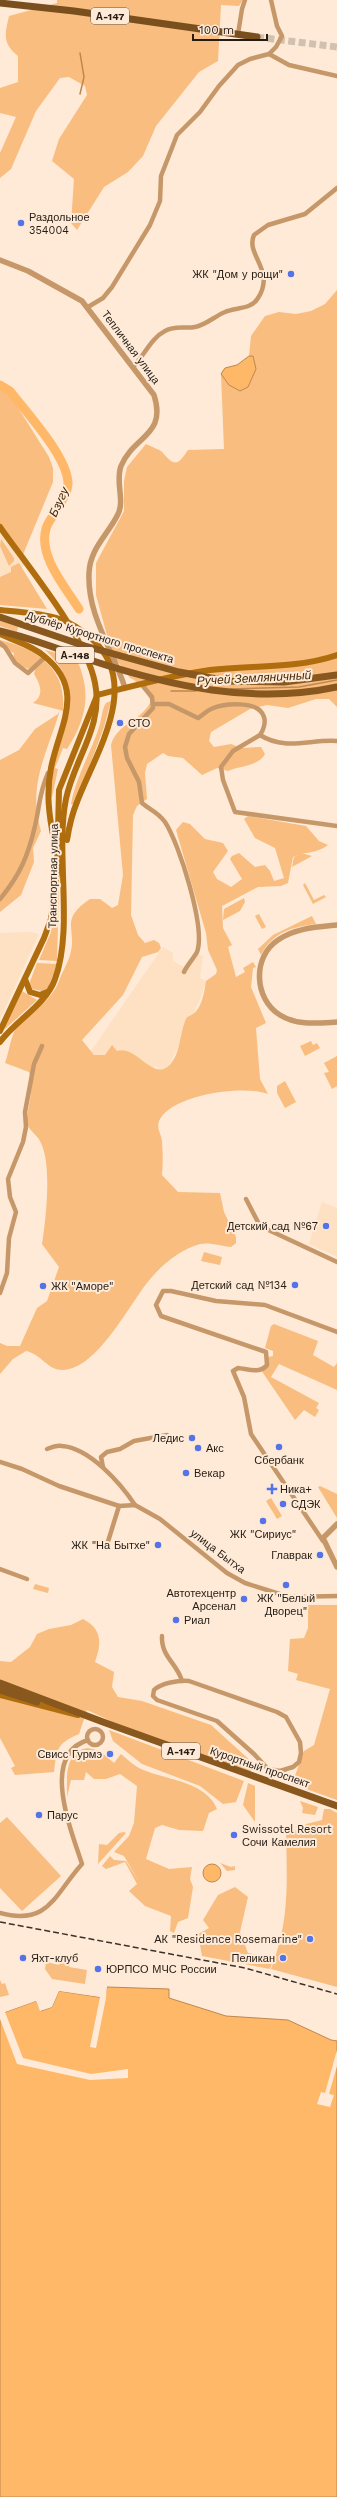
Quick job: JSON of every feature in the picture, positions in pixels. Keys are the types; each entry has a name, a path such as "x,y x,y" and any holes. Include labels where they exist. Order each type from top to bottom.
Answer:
{"highway":[{"name":"А-147","path":"0,3 74,11 257,36"}],"main road":[{"name":"Транспортная улица","path":"0,527 77,639 95,682 98,707 93,726 66,800 61,952 58,971 49,991 0,1042"},
{"name":"А-148","path":"0,610 51,617 69,623 87,635 103,651 112,672 115,693 111,718 77,802 64,854"},
{"name":"Дублёр Курортного проспекта","path":"0,617 136,660 179,672 227,681 284,682 337,675"},
{"name":"А-148","path":"0,632 45,657 61,677 66,688 68,707 51,767 48,800 56,853"},
{"name":"Дублёр Курортного проспекта","path":"0,632 16,635 134,673 177,684 234,694 284,695 337,687"},
{"path":"97,695 208,670 296,665 318,662 337,654"},
{"name":"Транспортная улица","path":"0,1031 25,979 50,919 55,892 58,802 61,784 97,695"},
{"path":"25,979 27,988 33,994 40,995 49,991"},
{"name":"Курортный проспект","path":"0,1683 83,1716"},
{"name":"Курортный проспект","path":"0,1690 103,1722 266,1782 337,1806"},
{"name":"А-147","path":"0,1695 83,1716"}],"street":[{"path":"238,34 242,10 246,0"},
{"path":"88,307 103,298 112,287 150,225 160,201 161,176 177,135 200,112 219,86 238,65 250,59 269,54 276,47 282,36 277,26 271,0"},
{"path":"269,54 289,65 337,76"},
{"path":"133,367 148,352 154,340 166,330 176,326 200,326 227,311 248,306 254,302 262,289 264,278 253,247 254,235 268,225 304,214 337,188"},
{"name":"Тепличная улица","path":"0,260 17,265 71,293 88,307 154,395 158,417 121,467 118,483 120,509 97,544 89,574 94,611 125,688"},
{"path":"0,643 5,647 15,663 28,673 45,657"},
{"path":"142,685 152,697 154,704 151,712 129,734 125,751 139,782 142,803 156,812 170,832 183,864 193,901 198,948 184,972"},
{"path":"154,704 169,704 198,718 217,707 254,706 260,710 264,717 264,726 260,735 233,751 222,767 223,780 235,812 337,826"},
{"path":"260,735 272,742 301,745 320,740 337,741"},
{"path":"0,899 20,872 36,824 40,794 51,767"},
{"path":"337,925 290,933 277,940 263,959 259,976 261,989 267,1002 281,1016 306,1023 337,1022"},
{"path":"0,1294 7,1274 9,1238 16,1212 10,1197 8,1179 23,1142 26,1127 24,1112 34,1064 42,1046"},
{"path":"246,1199 260,1226 337,1262"},
{"path":"337,1332 265,1305 216,1302 171,1291 163,1292 156,1306 161,1316 266,1352 267,1365 261,1370 238,1368 233,1371 244,1397 248,1427 266,1458 324,1542 337,1567"},
{"path":"103,1467 101,1457 107,1452 120,1449 134,1441 167,1435"},
{"path":"47,1449 64,1446 103,1467 114,1477 135,1505"},
{"path":"0,1462 22,1469 59,1486 119,1506 135,1505"},
{"name":"улица Бытха","path":"135,1505 160,1519 227,1573 245,1583 290,1597 337,1596"},
{"path":"106,1548 119,1506"},
{"path":"324,1542 325,1535 337,1524"},
{"path":"0,1569 27,1579"},
{"path":"162,1636 165,1655 177,1667 182,1681"},
{"name":"Курортный проспект","path":"182,1681 277,1712 286,1718 300,1742 302,1753 299,1762 293,1767 280,1771 268,1769 254,1754 217,1721 157,1700 153,1696 156,1688 182,1681"},
{"path":"99,1730 103,1722"},
{"path":"88,1740 89,1732 99,1730"},
{"path":"88,1740 94,1745 100,1744 104,1736 99,1730"},
{"path":"0,1913 20,1916 37,1915 49,1904 82,1864 62,1790 64,1766 68,1752 76,1744 88,1740"},
{"path":"266,1782 268,1769"}],"shaded area":[{"path":"57,0 243,0 239,6 221,5 218,61 199,72 156,126 143,156 128,172 104,187 77,230 71,223 74,179 52,161 59,139 87,95 85,86 69,77 60,78 36,111 11,169 0,178 0,153 16,117 0,113 0,88 18,82 18,56 9,47 6,38 6,28 9,16 57,3"},
{"path":"337,290 337,707 329,699 316,699 288,708 267,705 250,709 211,732 209,741 214,747 231,744 241,748 261,747 265,754 254,763 228,771 217,768 202,775 183,758 168,756 163,753 147,764 145,773 147,799 137,806 133,815 131,915 138,935 145,943 154,940 159,943 161,948 158,952 142,957 123,995 82,1040 94,1055 105,1055 112,1045 117,1051 125,1051 133,1054 155,1069 162,1069 169,1065 176,1055 185,1021 187,1017 192,1015 199,1007 203,997 206,981 216,974 217,970 208,950 206,933 176,830 183,822 190,824 205,839 223,843 228,851 213,872 217,879 231,887 242,879 230,859 232,856 239,853 255,867 265,865 270,871 274,881 284,878 275,848 255,838 244,819 248,816 306,826 319,841 328,845 320,850 293,857 288,883 281,886 258,887 222,906 223,928 232,945 228,947 236,977 245,972 243,968 253,962 256,967 253,968 251,987 266,1023 256,1028 260,1079 268,1094 257,1091 227,1091 194,1098 180,1103 168,1110 160,1119 158,1125 162,1139 162,1175 178,1192 220,1193 224,1212 236,1237 236,1243 231,1247 200,1244 186,1249 173,1257 151,1278 112,1333 100,1347 88,1359 75,1367 62,1370 52,1368 37,1356 26,1351 13,1359 0,1374 0,1343 7,1346 20,1346 37,1308 47,1301 59,1267 42,1244 45,1221 47,1178 44,1153 40,1140 27,1124 31,1078 29,1072 5,1063 12,1038 18,1025 41,1005 56,988 70,955 72,946 71,925 74,913 90,899 100,899 112,908 118,905 123,875 111,745 119,732 142,713 151,701 139,684 130,678 104,643 108,639 96,595 96,563 124,511 124,481 127,467 146,444 160,450 174,462 182,459 188,450 224,449 221,374 223,370 241,363 249,356 251,336 265,316 279,312 296,314 311,311 325,304"},
{"path":"249,356 253,356 256,369 248,387 240,391 229,385 221,374 225,368 237,365"},
{"path":"0,386 5,387 49,457 53,468 53,482 22,557 0,527"},
{"path":"0,527 28,563 0,581"},
{"path":"1,539 14,558 14,561 9,566 0,546"},
{"path":"19,563 47,609 0,605 0,577 11,572 11,567"},
{"path":"0,620 18,627 17,632 0,626"},
{"path":"0,640 26,649 37,655 55,672 60,683 63,696 63,711 33,703 37,700 40,693 39,685 34,674 35,670 17,663 14,653 0,647"},
{"path":"45,650 76,658 84,682 85,694 83,716 79,726 67,749 63,748 55,768 58,769 52,797 48,797 56,754 68,712 69,699 68,687 64,675 57,663"},
{"path":"111,701 104,727 75,805 71,804 77,783 97,734 104,708 106,703"},
{"path":"60,710 40,770 37,784 37,814 41,831 33,848 34,862 21,895 0,912 0,760 19,750 35,729 58,714"},
{"path":"301,853 312,856 292,867 294,857"},
{"path":"305,883 314,900 324,895 326,897 313,904 303,885"},
{"path":"59,889 57,961 39,960 51,932"},
{"path":"244,898 245,902 240,911 223,920 224,909"},
{"path":"259,914 266,927 262,929 255,916"},
{"path":"312,916 316,924 291,929 284,932 271,941 261,955 258,949 273,935"},
{"path":"29,932 39,934 0,1019 0,933"},
{"path":"163,947 173,953 173,961 184,967 195,953 203,956 200,978 206,981 201,997 165,1072 155,1066 150,1073 102,1064 89,1054"},
{"path":"37,963 57,964 48,988 42,991 32,989 29,984"},
{"path":"22,991 37,1000 5,1029 4,1028"},
{"path":"311,1041 313,1045 317,1043 320,1048 305,1056 300,1046"},
{"path":"337,1056 337,1086 332,1089 324,1073 329,1072 324,1063"},
{"path":"285,1081 296,1102 285,1108 277,1093 277,1086"},
{"name":"Детский сад №67","path":"322,1202 337,1208 337,1257 309,1244"},
{"path":"204,1252 222,1257 220,1265 201,1261"},
{"path":"274,1324 318,1341 313,1355 334,1367 337,1363 337,1390 279,1364 271,1377 319,1403 316,1408 319,1410 315,1417 304,1410 295,1420 261,1370 266,1367 268,1357 273,1356 273,1351 265,1348 271,1326"},
{"path":"320,1486 337,1494 337,1518 318,1487"},
{"path":"271,1498 282,1516 277,1519 266,1501"},
{"path":"35,1584 49,1588 48,1593 33,1589"},
{"path":"308,1605 337,1605 337,1800 292,1784 304,1751 314,1745 330,1689 296,1680 298,1674 288,1671 290,1639 304,1638 308,1628"},
{"path":"83,1619 94,1627 97,1632 99,1637 99,1649 95,1662 114,1672 112,1687 118,1697 142,1701 211,1725 253,1763 250,1773 132,1731 87,1710 79,1734 66,1741 59,1748 54,1772 15,1775 11,1768 15,1766 0,1738 0,1661 11,1662 30,1647 37,1634 49,1629 71,1625"},
{"path":"109,1730 244,1781 236,1802 223,1804 200,1786 142,1764 113,1741"},
{"path":"88,1748 100,1751 114,1763 121,1754 141,1769 194,1787 204,1792 212,1800 217,1809 209,1813 203,1831 179,1830 162,1825 155,1828 146,1859 169,1869 192,1867 190,1879 193,1887 188,1918 178,1922 174,1933 170,1931 171,1916 145,1906 129,1891 137,1884 125,1862 106,1869 102,1866 110,1856 114,1860 126,1861 139,1882 124,1856 114,1852 129,1836 134,1823 137,1786 120,1774 106,1779 94,1779 86,1772 84,1780 71,1780 67,1797 68,1766 75,1754 80,1750"},
{"path":"248,1783 255,1786 255,1822 243,1805"},
{"path":"300,1801 318,1807 315,1815 302,1813 303,1808"},
{"path":"324,1809 330,1809 337,1813 337,1987 271,1969 282,1934 286,1901 286,1830 301,1831 306,1824 322,1820"},
{"path":"7,1817 61,1876 22,1911 0,1888 0,1823"},
{"path":"119,1833 126,1833 98,1864 99,1844 107,1845"},
{"path":"220,1863 231,1867 235,1866 235,1870 227,1871"},
{"path":"212,1864 218,1867 221,1873 218,1879 212,1882 206,1879 203,1873 206,1867"},
{"path":"235,1887 248,1897 240,1932 248,1953 274,1958 270,1969 202,1956 198,1934 209,1928 203,1920 218,1895"},
{"path":"60,1960 70,1962 69,1967 87,1970 85,1984 52,1979 45,1969 46,1962 59,1965"},
{"path":"0,1980 2,1984 5,1983 9,1995 0,1997"},
{"path":"107,1987 169,1989 169,1998 226,2016 288,2020 331,2040 337,2041 337,2497 0,2497 0,2014 36,2001 41,2011 52,2007 59,1991 105,1998"}],"pier":[{"path":"105,1987 107,1987 106,1998 96,2048 90,2047 100,1997 59,1991 52,2007 40,2011 36,2001 5,2012 23,2058 91,2074 128,2069 128,2078 90,2080 17,2064 0,2019 0,2011 36,1999 42,2009 50,2006 58,1989 104,1996"},
{"path":"337,2050 337,2066 329,2094 334,2095 330,2107 317,2104 321,2092 325,2093"}],"waterway":[{"path":"80,53 84,77 80,94"},
{"name":"Бзугу","path":"0,385 10,391 45,435 61,460 66,472 68,487 47,526 45,539 46,550 49,561 79,609"},
{"name":"Ручей Земляничный","path":"230,689 299,687 337,680"},
{"name":"Ручей Земляничный","path":"171,691 196,691"}],"tunnel":[{"path":"257,37 337,47"}],"railway":[{"path":"0,1922 245,1968 337,1994"}],"place":[{"name":"Раздольное 354004","path":"21,223"},
{"name":"ЖК \"Дом у рощи\"","path":"291,274"},
{"name":"СТО","path":"120,723"},
{"name":"Детский сад №67","path":"326,1226"},
{"name":"Детский сад №134","path":"295,1285"},
{"name":"ЖК \"Аморе\"","path":"43,1286"},
{"name":"Ледис","path":"192,1438"},
{"name":"Сбербанк","path":"279,1447"},
{"name":"Акс","path":"198,1448"},
{"name":"Векар","path":"186,1473"},
{"name":"Ника+","path":"272,1489"},
{"name":"СДЭК","path":"283,1504"},
{"name":"ЖК \"Сириус\"","path":"263,1521"},
{"name":"ЖК \"На Бытхе\"","path":"158,1545"},
{"name":"Главрак","path":"320,1555"},
{"name":"ЖК \"Белый Дворец\"","path":"286,1585"},
{"name":"Автотехцентр Арсенал","path":"244,1599"},
{"name":"Риал","path":"176,1620"},
{"name":"Свисс Гурмэ","path":"110,1754"},
{"name":"Парус","path":"39,1815"},
{"name":"Swissotel Resort Сочи Камелия","path":"234,1835"},
{"name":"АК \"Residence Rosemarine\"","path":"310,1939"},
{"name":"Яхт-клуб","path":"23,1958"},
{"name":"Пеликан","path":"283,1958"},
{"name":"ЮРПСО МЧС России","path":"98,1969"}]}
